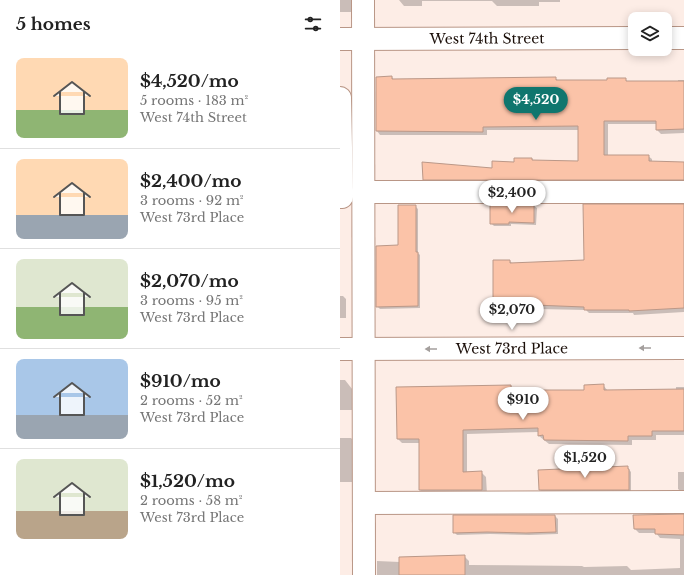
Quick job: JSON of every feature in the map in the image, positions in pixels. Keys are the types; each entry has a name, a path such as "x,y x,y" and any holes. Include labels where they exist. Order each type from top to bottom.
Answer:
{"street":[{"path":"363,0 364,575"},
{"name":"West 74th Street","path":"340,39 628,38"},
{"path":"672,38 684,38"},
{"path":"340,98 342,197 340,197"},
{"path":"363,192 684,192"},
{"name":"West 73rd Place","path":"340,349 684,348"},
{"path":"364,503 684,502"}],"building":[{"path":"392,76 392,79 556,77 556,80 607,80 607,78 626,78 626,81 684,81 684,129 656,130 656,121 604,121 604,155 649,155 649,161 684,162 684,180 423,180 422,162 492,168 492,161 514,162 514,158 578,161 578,126 483,127 483,132 376,131 376,77"},
{"path":"490,204 534,204 534,223 509,222 509,224 490,224"},
{"path":"583,204 684,204 684,308 629,311 584,310 584,307 534,305 534,310 515,311 515,308 493,308 493,260 510,260 510,263 584,260"},
{"path":"398,205 416,205 418,306 376,307 376,246 398,245"},
{"path":"604,384 604,390 684,389 684,431 652,431 652,436 628,436 628,441 544,440 543,435 538,436 538,428 463,430 463,472 482,471 482,490 419,490 419,439 397,439 396,387 511,385 511,390 584,390 584,385"},
{"path":"628,466 629,490 539,490 538,470"},
{"path":"684,514 684,535 655,534 655,529 634,529 633,515"},
{"path":"453,515 555,515 556,532 453,533"},
{"path":"465,555 465,575 399,575 399,557"}]}
